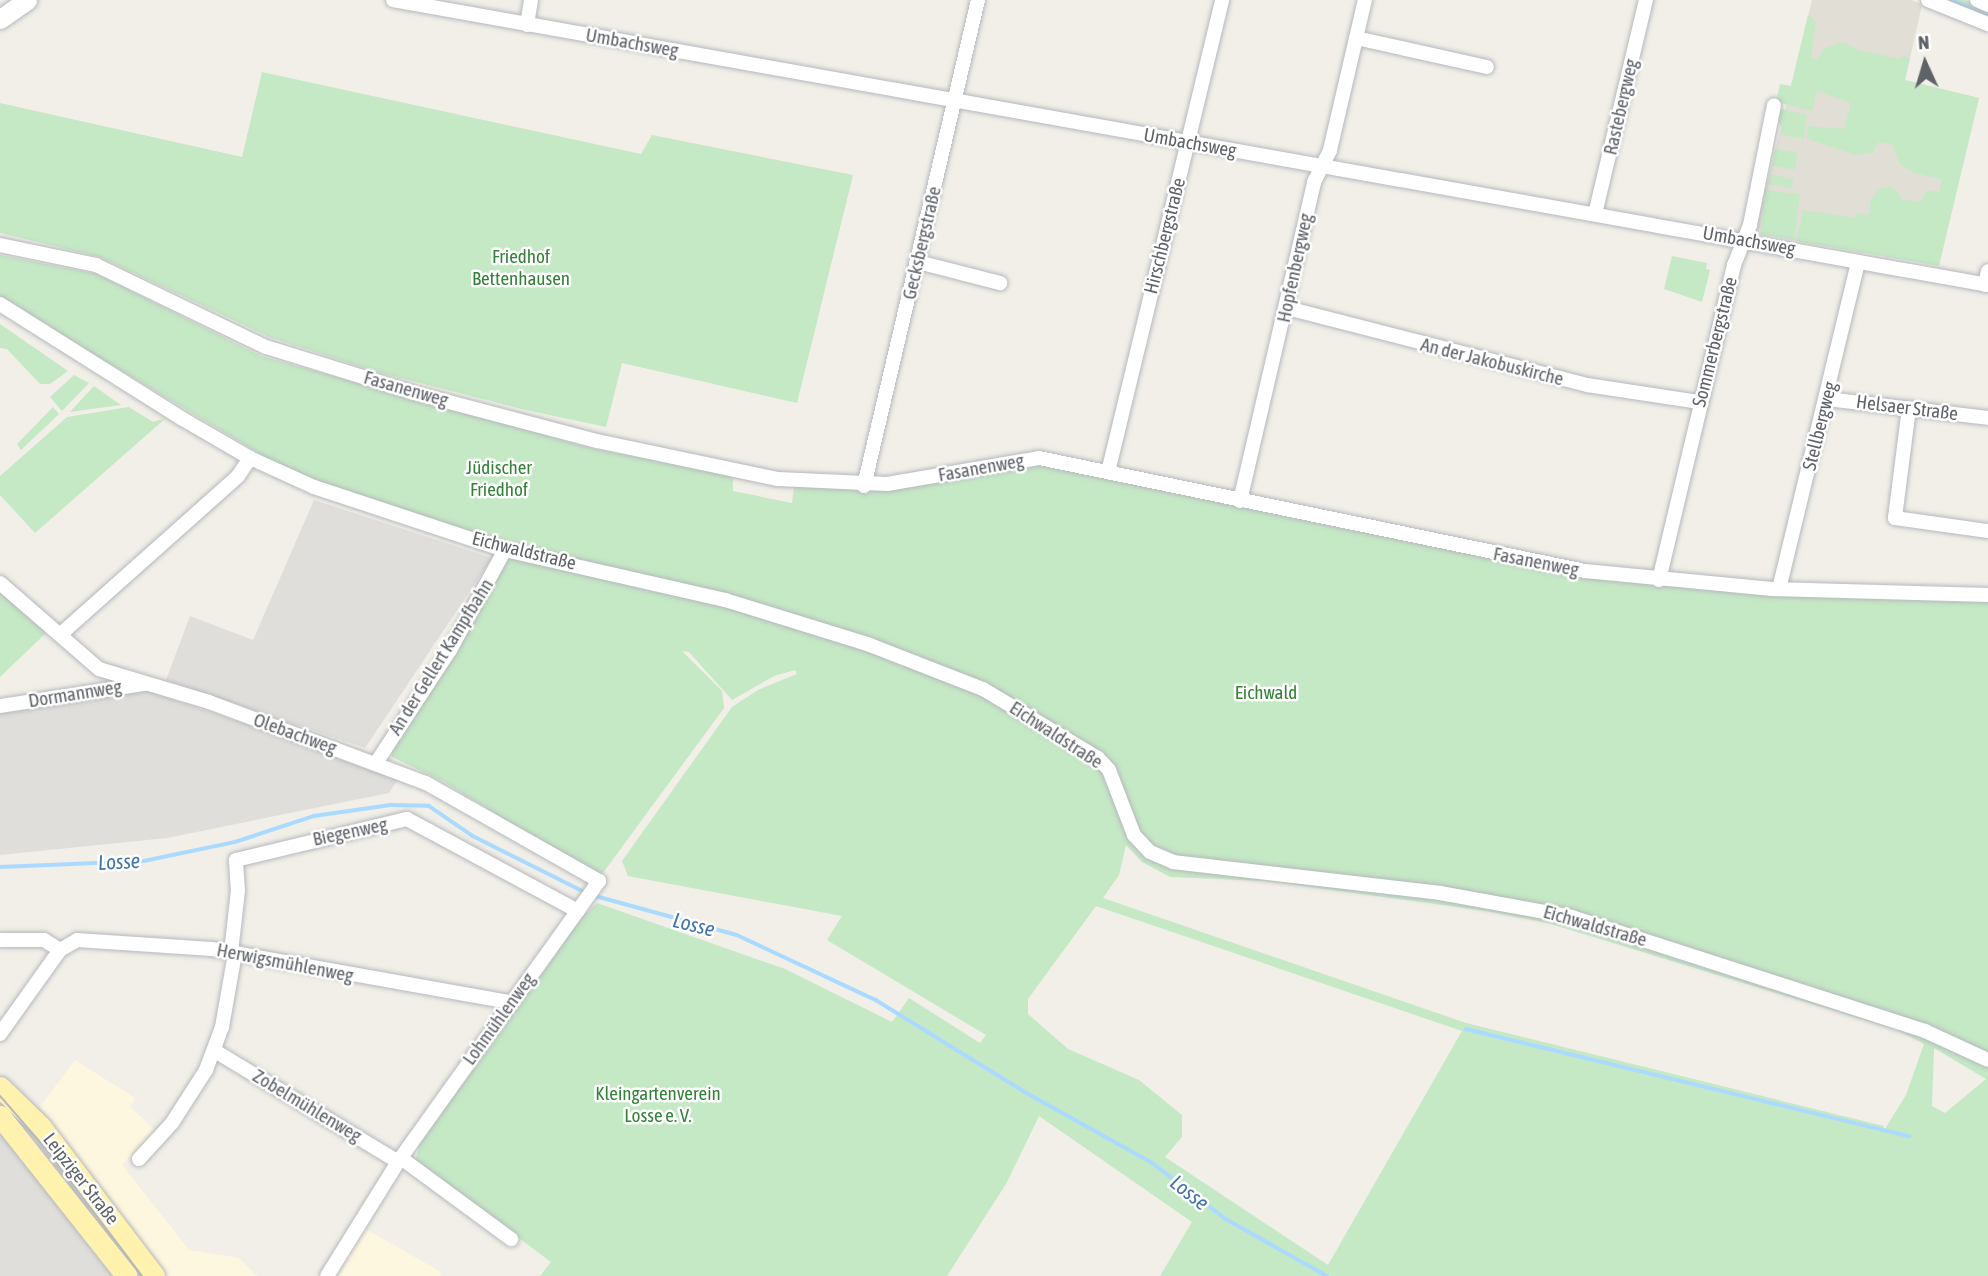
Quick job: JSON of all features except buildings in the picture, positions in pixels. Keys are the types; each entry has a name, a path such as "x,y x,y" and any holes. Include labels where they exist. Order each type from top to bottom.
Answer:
{"main road":[{"name":"Leipziger Straße","path":"0,1087 41,1128 154,1276"},
{"name":"Leipziger Straße","path":"0,1116 127,1276"}],"street":[{"path":"0,19 27,0"},
{"name":"Umbachsweg","path":"393,0 1858,261 1987,280"},
{"path":"527,25 531,0"},
{"name":"Gecksbergstraße","path":"864,486 978,0"},
{"name":"Hirschbergstraße","path":"1108,472 1222,0"},
{"name":"Hopfenbergweg","path":"1241,501 1314,182 1322,166 1365,0"},
{"name":"Rastebergweg","path":"1595,214 1646,0"},
{"path":"1928,0 1988,24"},
{"path":"1977,0 1988,5"},
{"path":"1356,38 1488,67"},
{"name":"Sommerbergstraße","path":"1659,580 1700,402 1742,240 1750,225 1774,105"},
{"name":"Fasanenweg","path":"0,245 96,265 266,347 411,392 597,441 778,479 864,486 1039,458 1520,560 1659,580 1779,589 1988,595"},
{"name":"Stellbergweg","path":"1779,589 1827,399 1858,261"},
{"path":"918,262 1000,283"},
{"name":"Eichwaldstraße","path":"0,304 250,458 314,487 505,550 725,600 870,645 983,689 1098,758 1109,770 1134,835 1150,852 1173,862 1440,893 1572,916 1925,1031 1988,1060"},
{"name":"An der Jakobuskirche","path":"1287,307 1587,385 1700,402"},
{"name":"Helsaer Straße","path":"1827,399 1988,418"},
{"path":"1909,408 1895,518 1988,531"},
{"path":"62,633 237,475 250,458"},
{"name":"An der Gellert Kampfbahn","path":"376,763 450,650 505,550"},
{"name":"Olebachweg","path":"0,583 62,633 99,669 151,683 376,763 464,803 597,884"},
{"name":"Dormannweg","path":"0,706 151,683"},
{"name":"Biegenweg","path":"233,952 238,891 236,860 407,819 580,908"},
{"name":"Lohmühlenweg","path":"327,1276 400,1160 597,884"},
{"path":"0,940 44,940 60,950 0,1034"},
{"name":"Herwigsmühlenweg","path":"60,950 77,940 233,952 345,976 416,984 511,1003"},
{"path":"139,1159 172,1123 215,1051 233,952"},
{"name":"Zobelmühlenweg","path":"215,1051 400,1160"},
{"path":"400,1160 511,1239"}],"shaded area":[{"path":"1812,0 1912,0 1922,5 1905,80 1979,98 1953,205 1867,253 1758,234 1756,229"},
{"path":"314,500 492,558 365,748 166,680 190,616 253,640"},
{"path":"147,691 398,779 389,793 167,838 0,855 0,713"},
{"path":"75,1060 135,1098 130,1107 156,1131 122,1165 189,1250 239,1258 257,1276 163,1276 40,1107"},
{"path":"1,1133 112,1276 0,1276"},
{"path":"364,1228 441,1272 440,1276 333,1276"}],"green space":[{"path":"1936,0 1965,0 1988,9 1988,22"},
{"path":"1808,15 1816,22 1811,57 1817,60 1825,48 1843,42 1859,50 1901,59 1902,56 1910,58 1905,80 1979,98 1939,266 1796,241 1803,210 1855,218 1856,213 1869,215 1871,199 1879,189 1888,187 1898,191 1902,200 1921,202 1927,190 1939,192 1942,180 1912,172 1899,163 1893,145 1878,142 1873,152 1856,155 1807,139 1808,126 1844,129 1851,103 1817,91 1812,111 1776,102 1780,84 1791,86"},
{"name":"Friedhof Bettenhausen","path":"262,72 641,154 652,135 853,175 797,403 622,363 606,427 526,410 377,372 269,337 100,257 0,233 0,103 242,157"},
{"path":"1775,107 1807,115 1804,139 1783,135"},
{"path":"1775,149 1798,153 1795,170 1772,166"},
{"path":"1772,175 1793,179 1792,188 1768,184"},
{"path":"1766,190 1800,194 1794,239 1761,235"},
{"path":"0,255 97,274 261,356 594,449 733,474 733,491 792,503 794,486 876,481 1038,454 1521,556 1715,582 1988,591 1988,1276 1160,1276 1192,1222 1039,1116 1006,1184 947,1276 540,1276 551,1262 415,1161 421,1140 582,917 597,903 785,969 892,1022 909,998 980,1043 986,1035 827,940 842,916 628,876 622,861 732,707 758,690 797,674 795,670 774,676 732,700 689,652 682,651 722,691 724,708 600,877 444,782 392,757 391,748 456,655 507,556 521,549 315,482 280,466 0,298","holes":["1126,845 1142,862 1170,877 1266,881 1486,911 1548,923 1897,1030 1924,1044 1906,1095 1883,1132 1884,1126 1466,1023 1103,898 1119,875","1096,906 1462,1031 1328,1265 1165,1157 1182,1137 1182,1115 1139,1080 1068,1049 1028,1014 1028,999","1934,1048 1986,1079 1945,1113 1932,1106"]},
{"path":"1672,256 1707,263 1706,269 1710,270 1702,302 1664,289"},
{"path":"0,324 68,371 50,384 40,384 7,349 0,348"},
{"path":"74,375 89,383 62,411 50,397"},
{"path":"94,386 121,405 70,412"},
{"path":"53,407 59,414 21,450 17,444"},
{"path":"129,407 153,422 166,418 35,533 0,495 0,476 67,417"},
{"path":"0,592 47,632 0,677"}],"waterway":[{"path":"1952,0 1988,15"},
{"name":"Losse","path":"0,867 144,861 235,842 314,816 390,805 429,806 473,836 585,892"},
{"name":"Losse","path":"592,895 737,935 876,1000 1025,1092 1151,1162 1226,1219 1327,1276"},
{"path":"1466,1029 1909,1136"}],"tram line":[{"path":"0,1096 46,1149 142,1276"}],"park label":[{"name":"Jüdischer Friedhof","path":"499,479"},
{"name":"Eichwald","path":"1266,693"},
{"name":"Kleingartenverein Losse e. V.","path":"658,1105"}]}
